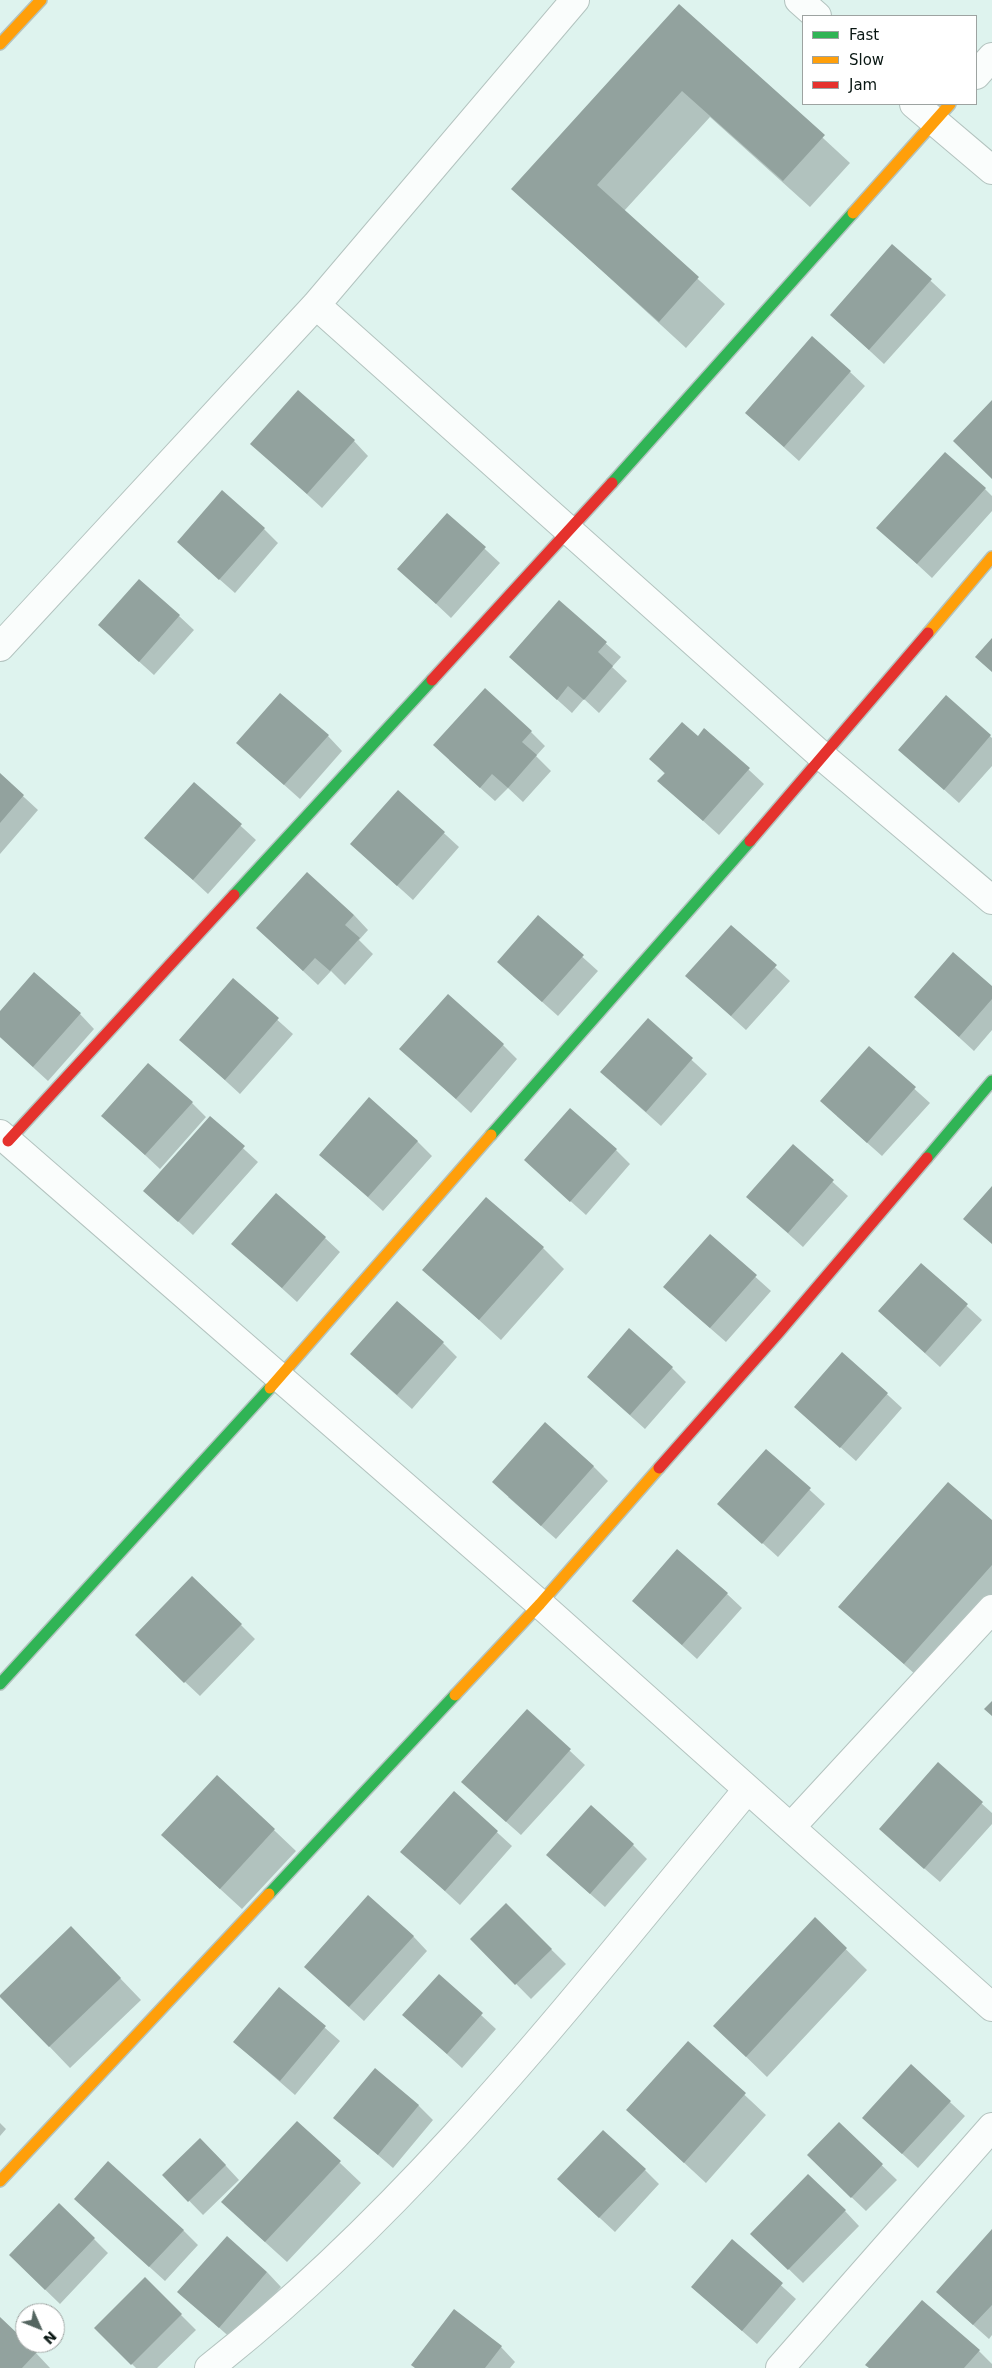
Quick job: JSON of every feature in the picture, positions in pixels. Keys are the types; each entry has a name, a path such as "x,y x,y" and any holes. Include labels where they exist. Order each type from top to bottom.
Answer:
{"street":[{"path":"0,44 41,0"},
{"path":"0,647 316,305 575,0"},
{"path":"799,0 816,15"},
{"path":"977,74 992,57"},
{"path":"917,105 942,113 992,170"},
{"path":"942,113 569,531 4,1138 540,1604 992,2007"},
{"path":"316,305 823,757 992,900"},
{"path":"0,1684 280,1376 823,757 992,556"},
{"path":"0,2181 540,1604 773,1340 992,1081"},
{"path":"791,1827 992,1609"},
{"path":"209,2368 244,2340 380,2216 507,2078 747,1790"},
{"path":"780,2368 992,2127"}],"building":[{"path":"679,4 825,135 783,181 682,91 597,185 699,277 659,322 511,189"},
{"path":"892,244 932,279 869,350 830,315"},
{"path":"812,336 851,371 784,447 745,413"},
{"path":"298,390 355,440 307,494 250,444"},
{"path":"992,400 992,479 953,441"},
{"path":"945,452 986,488 917,564 876,528"},
{"path":"222,490 265,528 219,580 177,542"},
{"path":"447,513 486,547 436,604 397,569"},
{"path":"139,579 180,615 139,662 98,625"},
{"path":"559,600 607,642 598,652 613,666 584,700 568,686 557,700 509,657"},
{"path":"992,638 992,672 975,657"},
{"path":"485,688 532,731 522,742 537,755 508,788 492,774 480,788 433,745"},
{"path":"280,693 329,735 284,785 236,743"},
{"path":"946,695 991,735 944,790 898,750"},
{"path":"682,722 698,736 704,728 750,768 703,821 657,781 665,773 649,759"},
{"path":"0,773 24,795 0,823"},
{"path":"194,782 242,824 193,880 144,838"},
{"path":"398,790 445,832 397,886 350,844"},
{"path":"307,872 354,915 345,925 360,938 330,971 315,958 303,971 256,928"},
{"path":"538,915 584,955 542,1002 497,962"},
{"path":"731,925 777,965 731,1016 685,976"},
{"path":"953,952 992,986 992,999 959,1037 914,997"},
{"path":"34,972 81,1013 33,1067 0,1037 0,1011"},
{"path":"233,978 279,1018 225,1080 179,1040"},
{"path":"448,994 504,1044 456,1099 399,1049"},
{"path":"648,1018 693,1058 646,1112 600,1072"},
{"path":"869,1046 916,1087 867,1143 820,1101"},
{"path":"148,1063 193,1102 145,1155 101,1116"},
{"path":"369,1097 418,1141 368,1197 319,1155"},
{"path":"570,1108 617,1149 570,1202 524,1160"},
{"path":"210,1116 245,1146 178,1222 143,1191"},
{"path":"793,1144 834,1180 788,1233 746,1197"},
{"path":"992,1186 992,1244 963,1219"},
{"path":"276,1193 326,1237 282,1288 231,1244"},
{"path":"486,1197 544,1247 479,1320 422,1270"},
{"path":"710,1234 757,1275 710,1328 663,1287"},
{"path":"921,1263 968,1304 925,1353 878,1311"},
{"path":"397,1301 444,1342 397,1395 350,1354"},
{"path":"629,1328 673,1367 630,1415 587,1377"},
{"path":"842,1352 888,1393 840,1448 794,1407"},
{"path":"545,1422 594,1466 541,1526 492,1482"},
{"path":"766,1449 811,1488 762,1544 717,1504"},
{"path":"948,1482 992,1520 992,1565 904,1664 838,1607"},
{"path":"677,1549 728,1593 682,1645 632,1601"},
{"path":"192,1576 242,1624 184,1683 135,1635"},
{"path":"992,1701 992,1716 984,1709"},
{"path":"527,1709 571,1749 506,1822 461,1782"},
{"path":"938,1762 983,1802 924,1869 879,1829"},
{"path":"217,1775 275,1829 220,1889 161,1835"},
{"path":"454,1791 498,1831 445,1891 400,1852"},
{"path":"591,1805 634,1844 590,1894 546,1855"},
{"path":"368,1895 414,1936 349,2007 304,1967"},
{"path":"506,1903 552,1949 515,1985 470,1939"},
{"path":"815,1917 847,1948 746,2057 713,2026"},
{"path":"71,1926 121,1978 49,2047 0,1995"},
{"path":"439,1974 483,2013 447,2054 402,2015"},
{"path":"279,1987 326,2026 280,2081 233,2042"},
{"path":"688,2041 746,2093 684,2163 626,2110"},
{"path":"911,2064 951,2101 902,2154 862,2118"},
{"path":"375,2068 419,2105 378,2155 333,2118"},
{"path":"297,2121 341,2161 265,2242 221,2202"},
{"path":"839,2122 883,2164 851,2198 807,2155"},
{"path":"603,2130 646,2169 599,2218 557,2179"},
{"path":"200,2138 226,2165 188,2202 162,2175"},
{"path":"108,2161 184,2230 149,2267 74,2199"},
{"path":"808,2174 846,2210 788,2270 750,2234"},
{"path":"59,2203 95,2238 45,2290 9,2255"},
{"path":"992,2229 992,2305 973,2325 936,2292"},
{"path":"227,2236 267,2272 219,2328 177,2292"},
{"path":"732,2239 783,2283 742,2331 691,2287"},
{"path":"145,2277 182,2314 131,2365 94,2328"},
{"path":"922,2300 980,2350 964,2368 869,2368 865,2365"},
{"path":"454,2309 502,2346 485,2368 415,2368 411,2365"},
{"path":"0,2317 15,2331 15,2353 36,2353 22,2368 0,2368"}],"traffic: fast":[{"path":"612,483 853,213"},
{"path":"234,895 432,680"},
{"path":"491,1135 750,841"},
{"path":"927,1158 992,1081"},
{"path":"0,1684 270,1388"},
{"path":"269,1894 455,1695"}],"traffic: slow":[{"path":"0,44 41,0"},
{"path":"853,213 949,105"},
{"path":"928,633 992,557"},
{"path":"270,1388 491,1135"},
{"path":"455,1695 540,1604 659,1468"},
{"path":"0,2181 269,1894"}],"traffic: jam":[{"path":"432,680 612,483"},
{"path":"750,841 928,633"},
{"path":"8,1141 234,895"},
{"path":"659,1468 779,1332 927,1158"}]}
